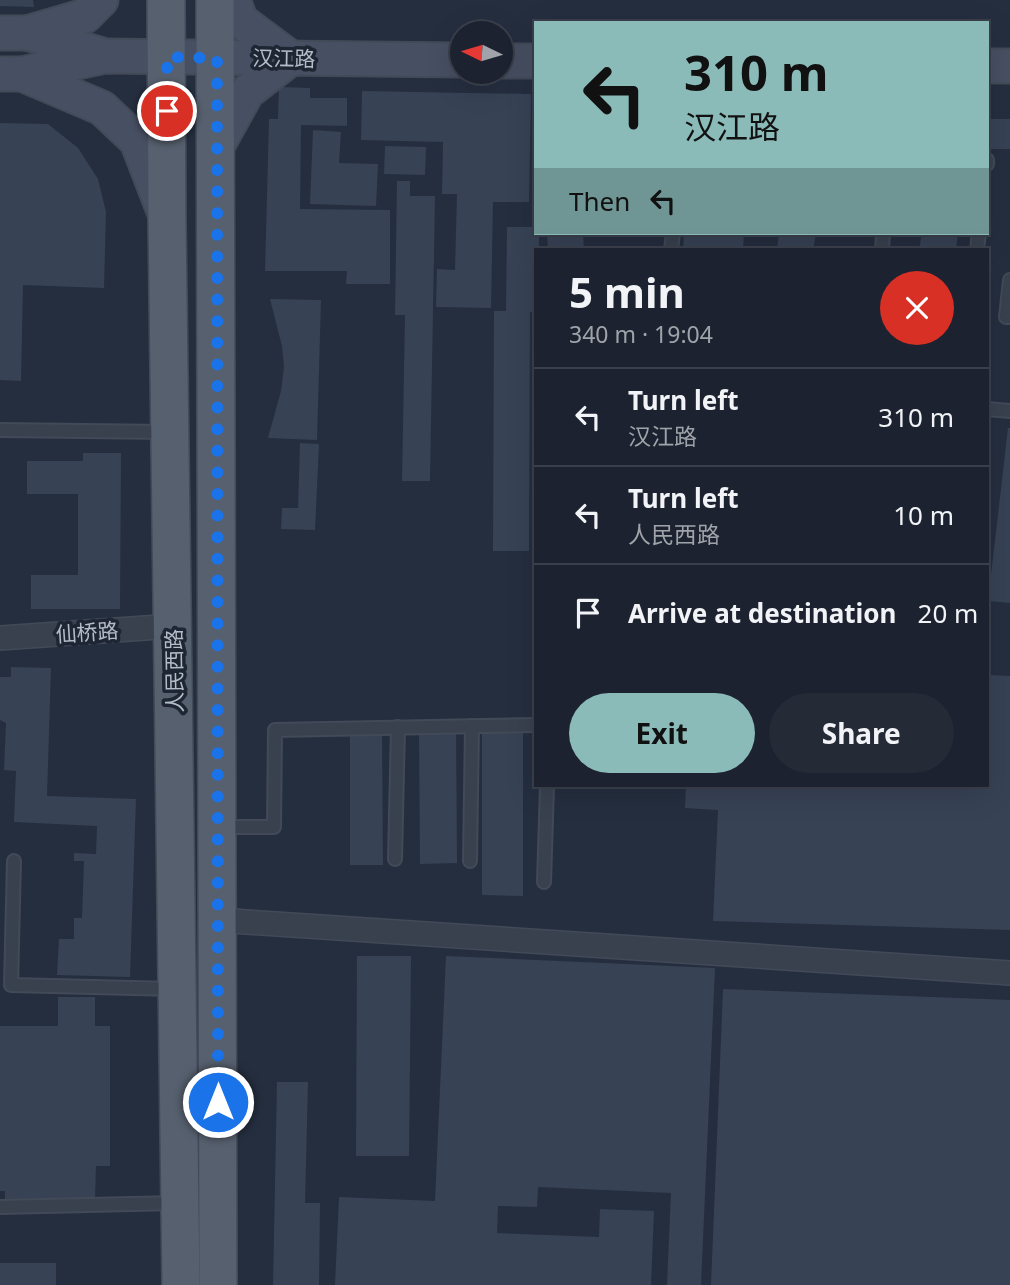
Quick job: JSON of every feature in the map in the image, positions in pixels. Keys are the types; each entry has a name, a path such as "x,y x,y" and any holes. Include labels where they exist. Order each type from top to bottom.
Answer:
{"main road":[{"path":"13,33 85,16 102,0"},
{"name":"人民西路","path":"166,0 181,1285"},
{"name":"人民西路","path":"215,0 218,1285"},
{"path":"217,146 247,92 290,58 242,22 233,0"},
{"name":"汉江路","path":"13,33 105,56"},
{"name":"汉江路","path":"11,74 105,56 450,60"},
{"path":"513,61 534,61"},
{"path":"989,66 1010,66"},
{"path":"11,74 102,108 137,141 167,220"}],"street":[{"name":"仙桥路","path":"0,638 174,626"},
{"path":"218,920 1010,973"}],"lane":[{"path":"1010,280 1006,317 1010,317"},
{"path":"989,409 1010,411"},
{"path":"0,430 170,432"},
{"path":"217,827 274,827 275,730 534,725"},
{"path":"470,861 472,726"},
{"path":"395,859 398,727"},
{"path":"544,882 547,787"},
{"path":"13,861 10,985 178,989"},
{"path":"0,1207 180,1203"}],"building":[{"path":"0,0 33,0 34,7 0,6"},
{"path":"279,87 310,88 310,98 347,98 347,126 301,125 300,209 390,210 390,284 346,284 347,271 265,271 269,119 278,119"},
{"path":"362,91 531,94 529,202 493,202 491,308 436,307 437,269 455,270 457,194 442,194 443,142 361,140"},
{"path":"989,119 1010,119 1010,149 989,149"},
{"path":"0,123 48,124 78,148 98,179 106,212 104,288 23,285 21,381 0,380"},
{"path":"313,130 341,132 339,163 378,164 376,206 310,204"},
{"path":"385,146 426,147 425,175 384,174"},
{"path":"397,181 410,181 410,196 435,196 430,481 402,481 405,315 395,315"},
{"path":"507,227 534,227 534,235 539,235 539,248 534,248 534,312 530,312 529,551 493,551 494,311 506,311"},
{"path":"547,235 583,235 584,248 548,248"},
{"path":"684,235 744,235 743,248 683,248"},
{"path":"779,235 816,235 813,248 777,248"},
{"path":"922,235 958,235 956,248 919,248"},
{"path":"270,299 321,300 317,440 268,438 281,391 284,367 282,346"},
{"path":"1010,428 1010,603 989,601"},
{"path":"300,443 319,444 315,530 281,529 282,508 298,508"},
{"path":"83,453 121,453 120,609 31,609 31,575 78,575 78,494 27,494 27,461 83,461"},
{"path":"11,667 51,668 47,796 136,799 130,977 57,975 59,939 74,939 74,918 82,918 84,861 74,861 74,853 96,854 97,826 14,822 16,771 4,770 6,723 0,720 0,677 11,677"},
{"path":"989,675 1010,676 1010,930 713,921 718,810 685,808 686,787 989,787"},
{"path":"419,729 456,729 457,863 420,864"},
{"path":"482,729 523,729 523,896 482,895"},
{"path":"382,731 383,865 350,865 350,732"},
{"path":"357,956 411,956 409,1156 356,1156"},
{"path":"446,956 715,968 701,1285 667,1285 671,1193 538,1187 537,1207 498,1206 497,1233 599,1237 600,1209 654,1211 651,1285 335,1285 339,1197 435,1201"},
{"path":"723,989 1010,1000 1010,1285 711,1285"},
{"path":"58,997 95,997 95,1026 110,1026 110,1166 96,1166 95,1200 5,1200 5,1191 0,1191 0,1026 58,1026"},
{"path":"277,1082 308,1082 305,1203 320,1203 319,1285 273,1285"},
{"path":"0,1263 56,1263 56,1285 0,1285"}],"route":[{"path":"167,111 167,57 217,58 218,1102"}]}
